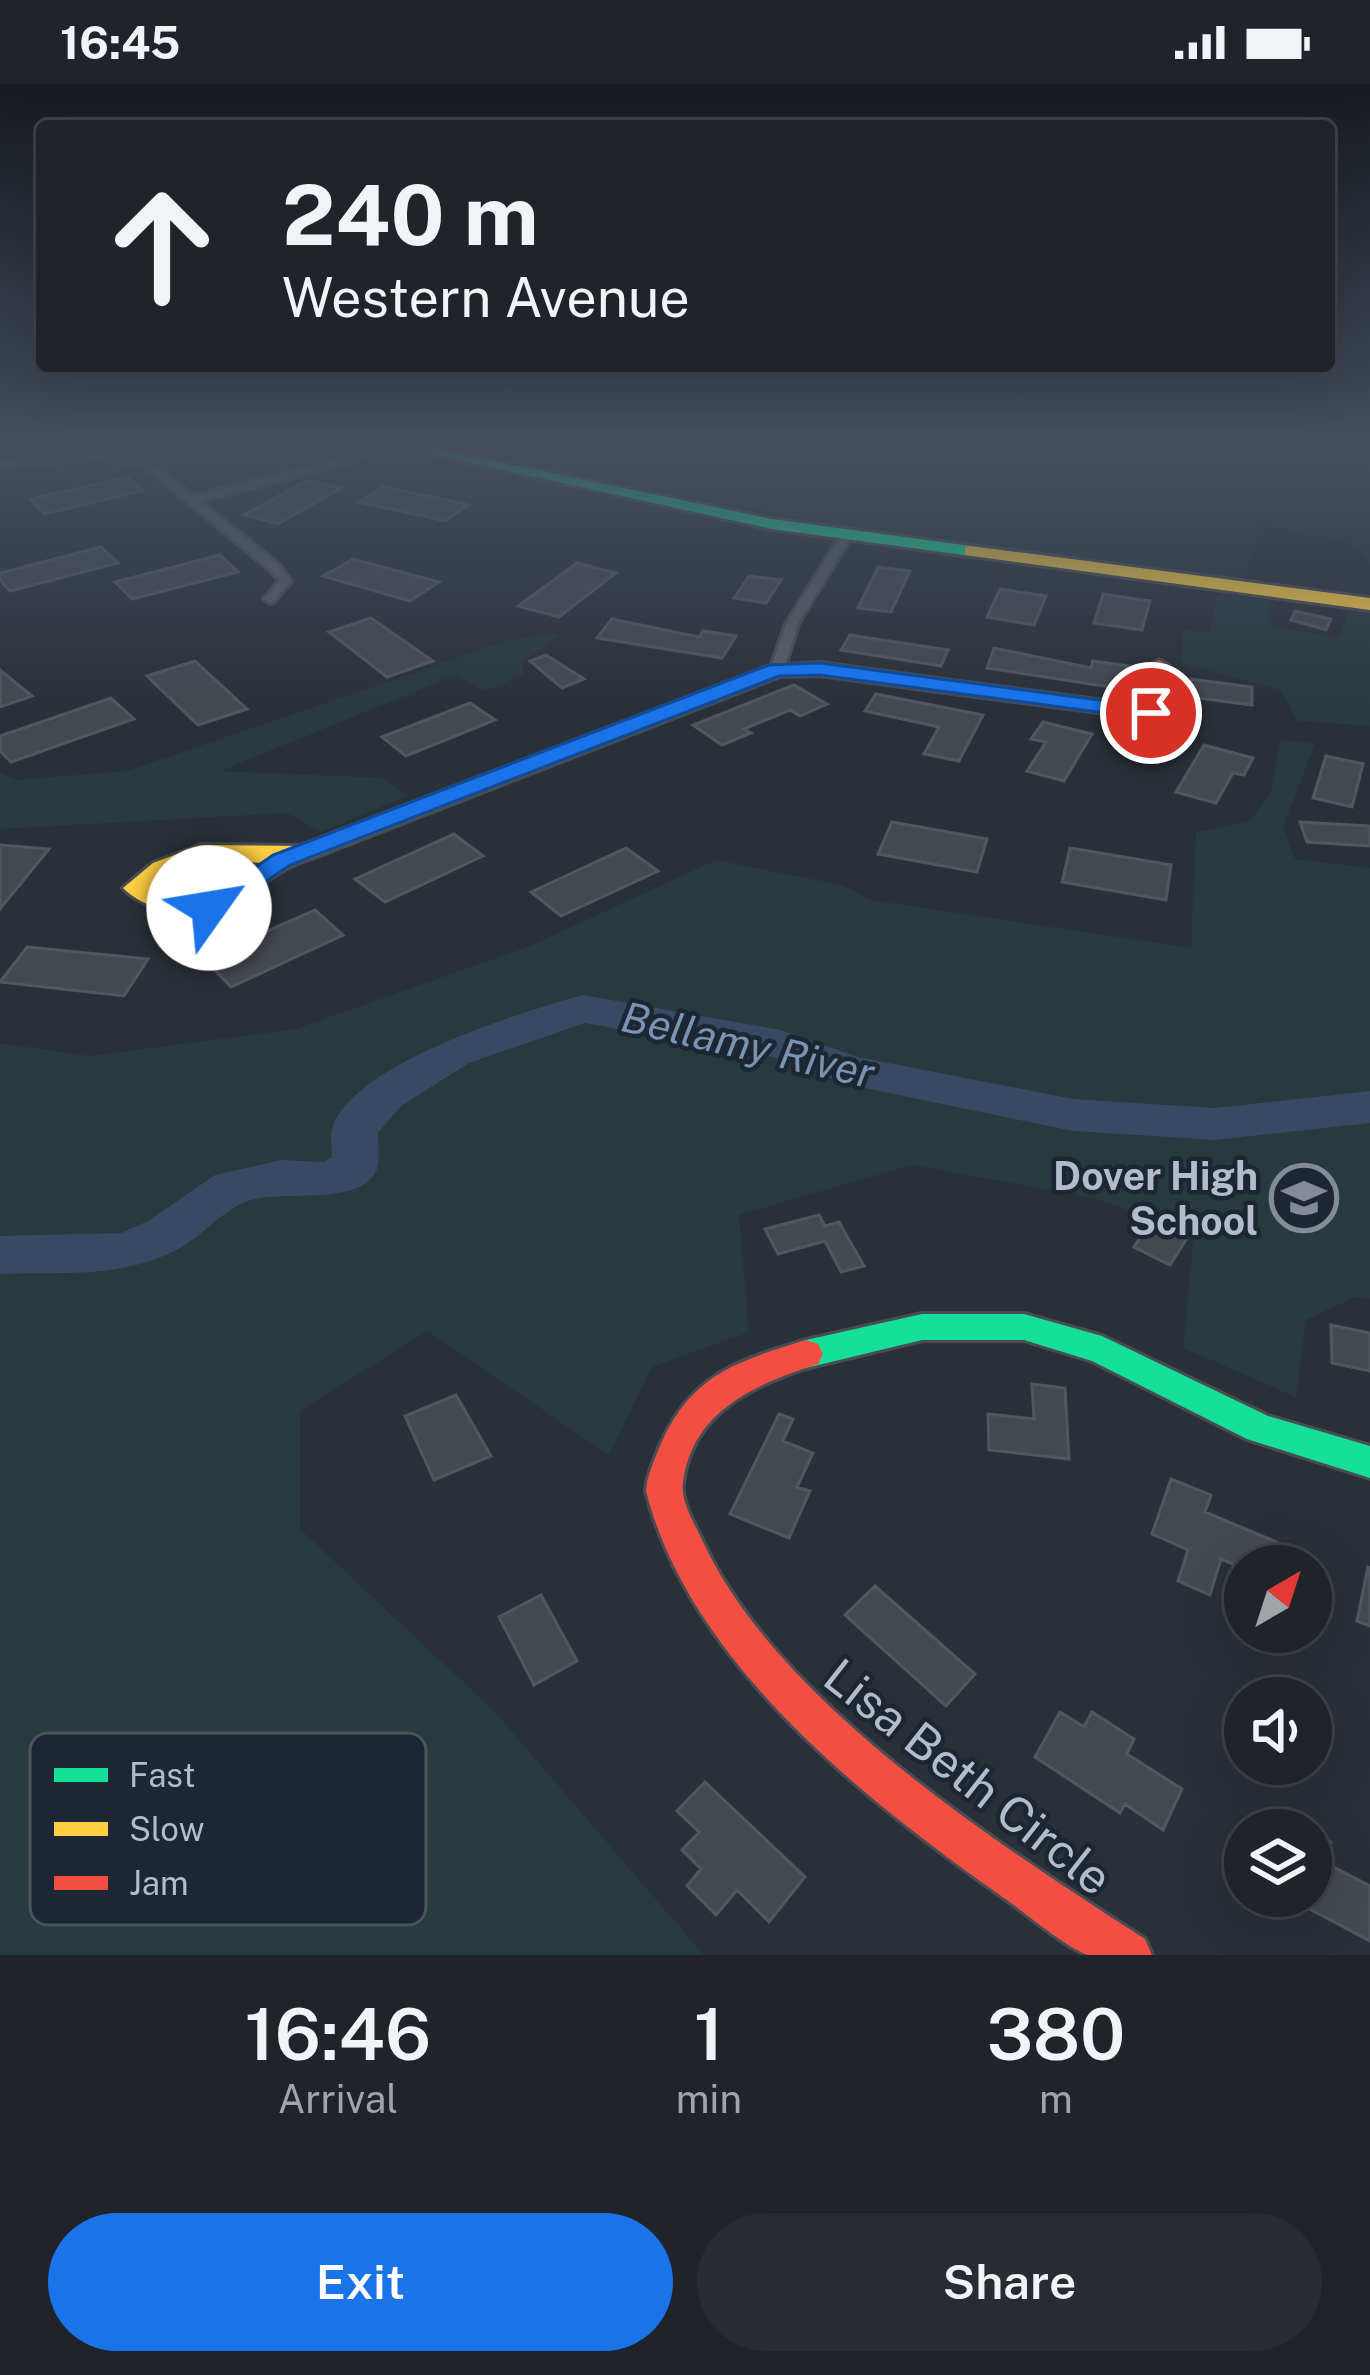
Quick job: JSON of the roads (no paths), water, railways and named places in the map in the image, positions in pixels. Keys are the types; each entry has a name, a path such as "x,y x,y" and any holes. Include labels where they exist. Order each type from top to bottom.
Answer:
{"street":[{"path":"234,534 282,575 283,587 270,599"},
{"path":"835,534 1370,604"},
{"path":"776,670 792,624 845,536"},
{"path":"282,860 776,670 820,669 1151,713 1159,666"},
{"name":"Lisa Beth Circle","path":"1129,1955 1084,1929 873,1770 821,1726 760,1663 692,1568 662,1503 672,1439 713,1390 745,1374 811,1351 945,1324 1024,1327 1096,1348 1228,1413 1293,1440 1370,1462"}],"water":[{"path":"1370,1093 1370,1118 1295,1129 1215,1124 1316,1098"}],"waterway":[{"name":"Bellamy River","path":"0,1255 126,1252 165,1234 232,1187 282,1177 330,1179 355,1166 355,1129 385,1095 454,1053 583,1009 781,1044 850,1070 1073,1115 1215,1124 1370,1107"}],"place":[{"name":"Dover High School","path":"1304,1198"}]}
